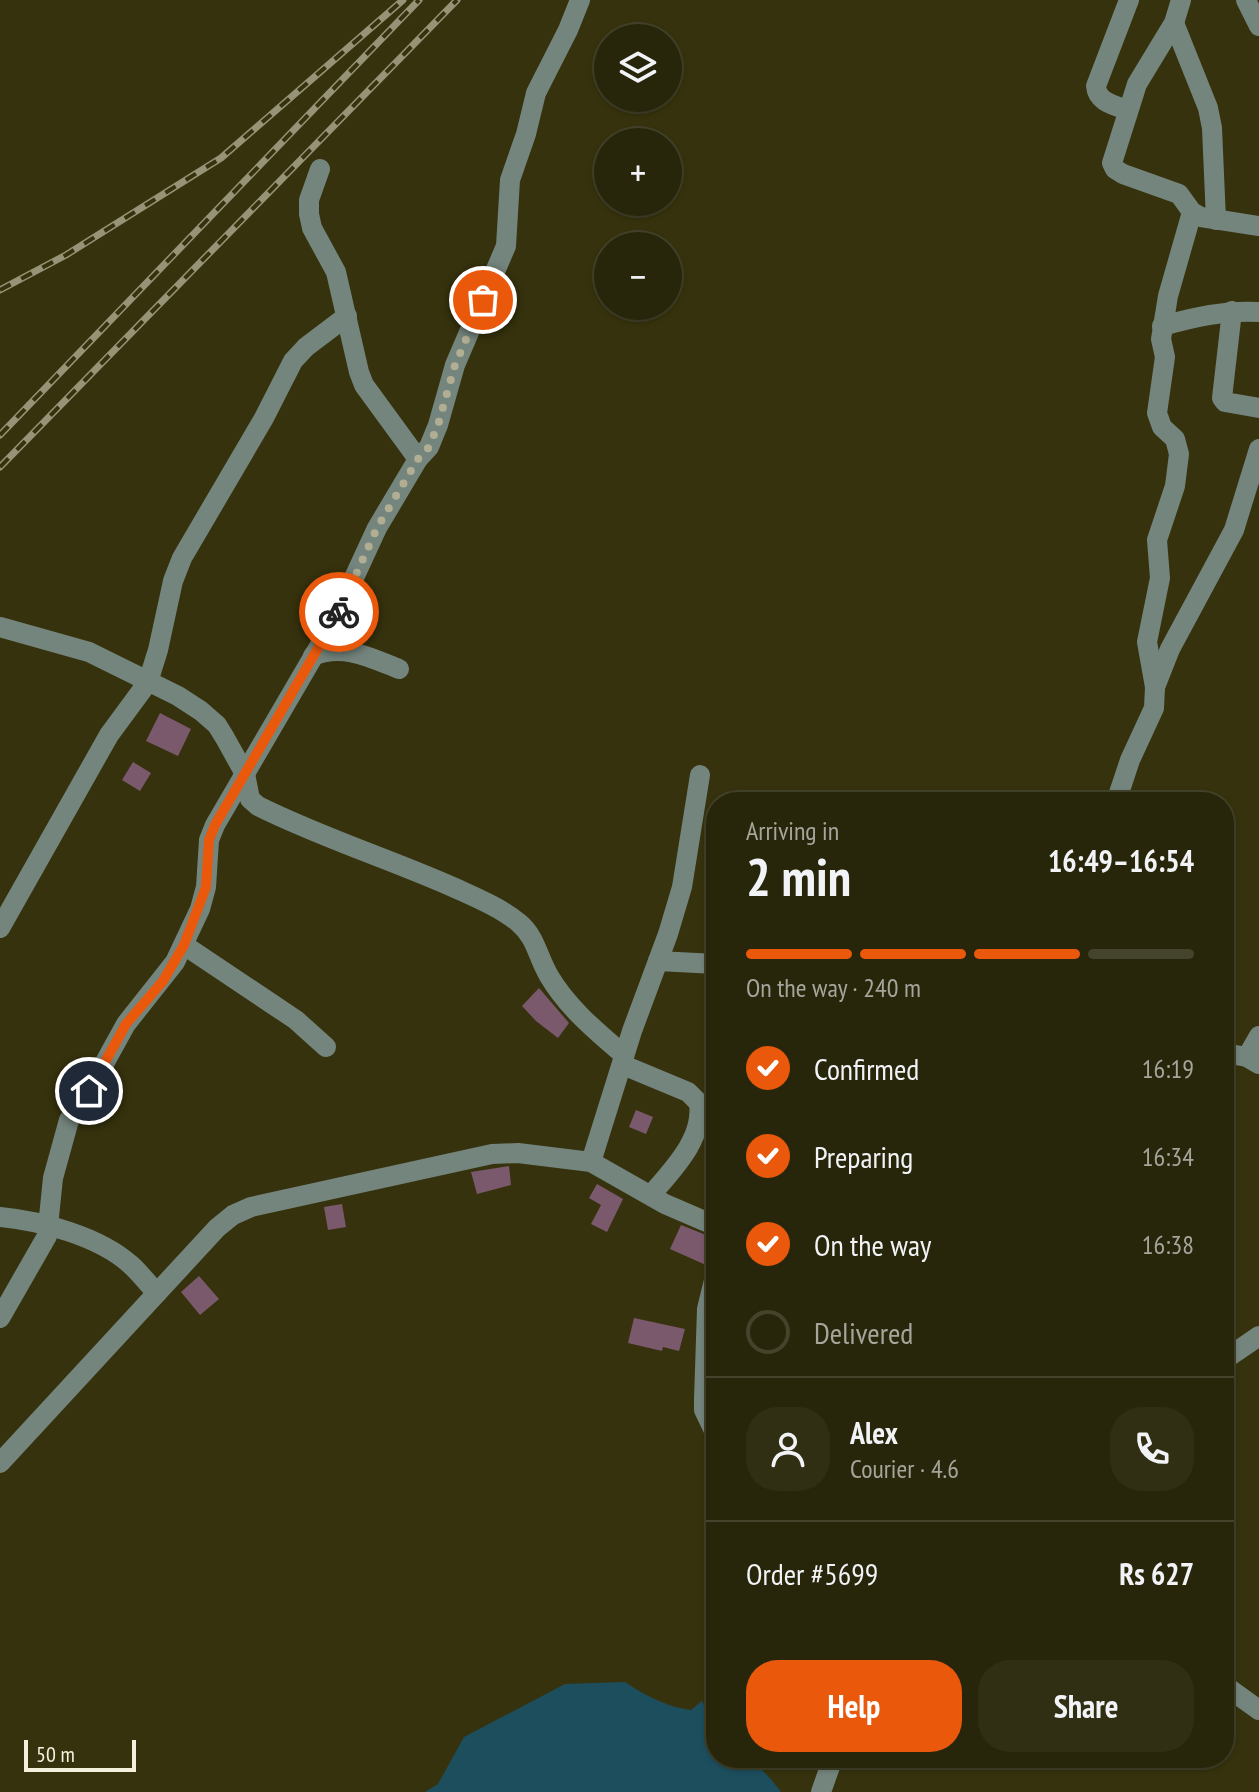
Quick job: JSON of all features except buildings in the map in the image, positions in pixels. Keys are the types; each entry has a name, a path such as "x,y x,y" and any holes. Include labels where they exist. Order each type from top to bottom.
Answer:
{"street":[{"path":"0,1318 44,1246 50,1225 53,1178 69,1120 126,1024 163,981 184,945 206,887 209,840 334,621 377,528 418,459 429,447 455,365 506,246 512,171 526,134 536,93 580,0"},
{"path":"1127,110 1104,101 1096,92 1096,86 1129,0"},
{"path":"1181,0 1174,23 1143,72 1127,110 1112,163 1115,169 1179,194 1192,212 1216,220 1259,226"},
{"path":"1246,0 1259,26"},
{"path":"1174,23 1208,108 1212,128 1216,220"},
{"path":"320,169 309,200 309,214 312,228 336,272 356,363 364,385 418,459"},
{"path":"1119,792 1154,708 1155,687 1147,642 1160,578 1157,540 1175,486 1179,454 1175,439 1162,427 1157,413 1165,357 1161,339 1168,296 1192,212"},
{"path":"1162,326 1232,311 1259,312"},
{"path":"1232,311 1222,398 1225,402 1259,408"},
{"path":"0,928 109,735 148,682 173,581 193,538 264,418 293,361 306,347 347,316"},
{"path":"1155,687 1179,632 1234,530 1259,449"},
{"path":"0,627 89,652 178,696 217,725 245,774 250,799 258,806 361,852 406,866 489,904 517,921 536,946 548,976 624,1060 688,1092 699,1103 697,1126 691,1142 651,1195"},
{"path":"313,656 342,650 399,669"},
{"path":"591,1162 682,887 700,775"},
{"path":"184,945 296,1020 326,1047"},
{"path":"658,961 706,963"},
{"path":"1253,1061 1259,1036"},
{"path":"0,1463 217,1228 233,1215 251,1207 492,1154 518,1153 591,1162 665,1204 706,1222"},
{"path":"0,1217 50,1225 118,1255 157,1293"},
{"path":"1234,1353 1259,1336"},
{"path":"706,1339 706,1414"},
{"path":"1234,1692 1259,1710"},
{"path":"821,1792 829,1768"}],"water":[{"path":"625,1682 656,1700 691,1710 702,1701 706,1708 706,1768 759,1768 781,1792 425,1792 438,1784 464,1737 565,1684"}],"railway":[{"path":"0,290 66,255 221,158 403,0"},
{"path":"0,435 419,0"},
{"path":"0,467 457,0"}],"way so far":[{"path":"339,612 377,528 418,459 429,447 455,365 483,300"}],"route":[{"path":"89,1091 126,1024 163,981 184,945 206,887 207,851 215,825 339,612"}]}
